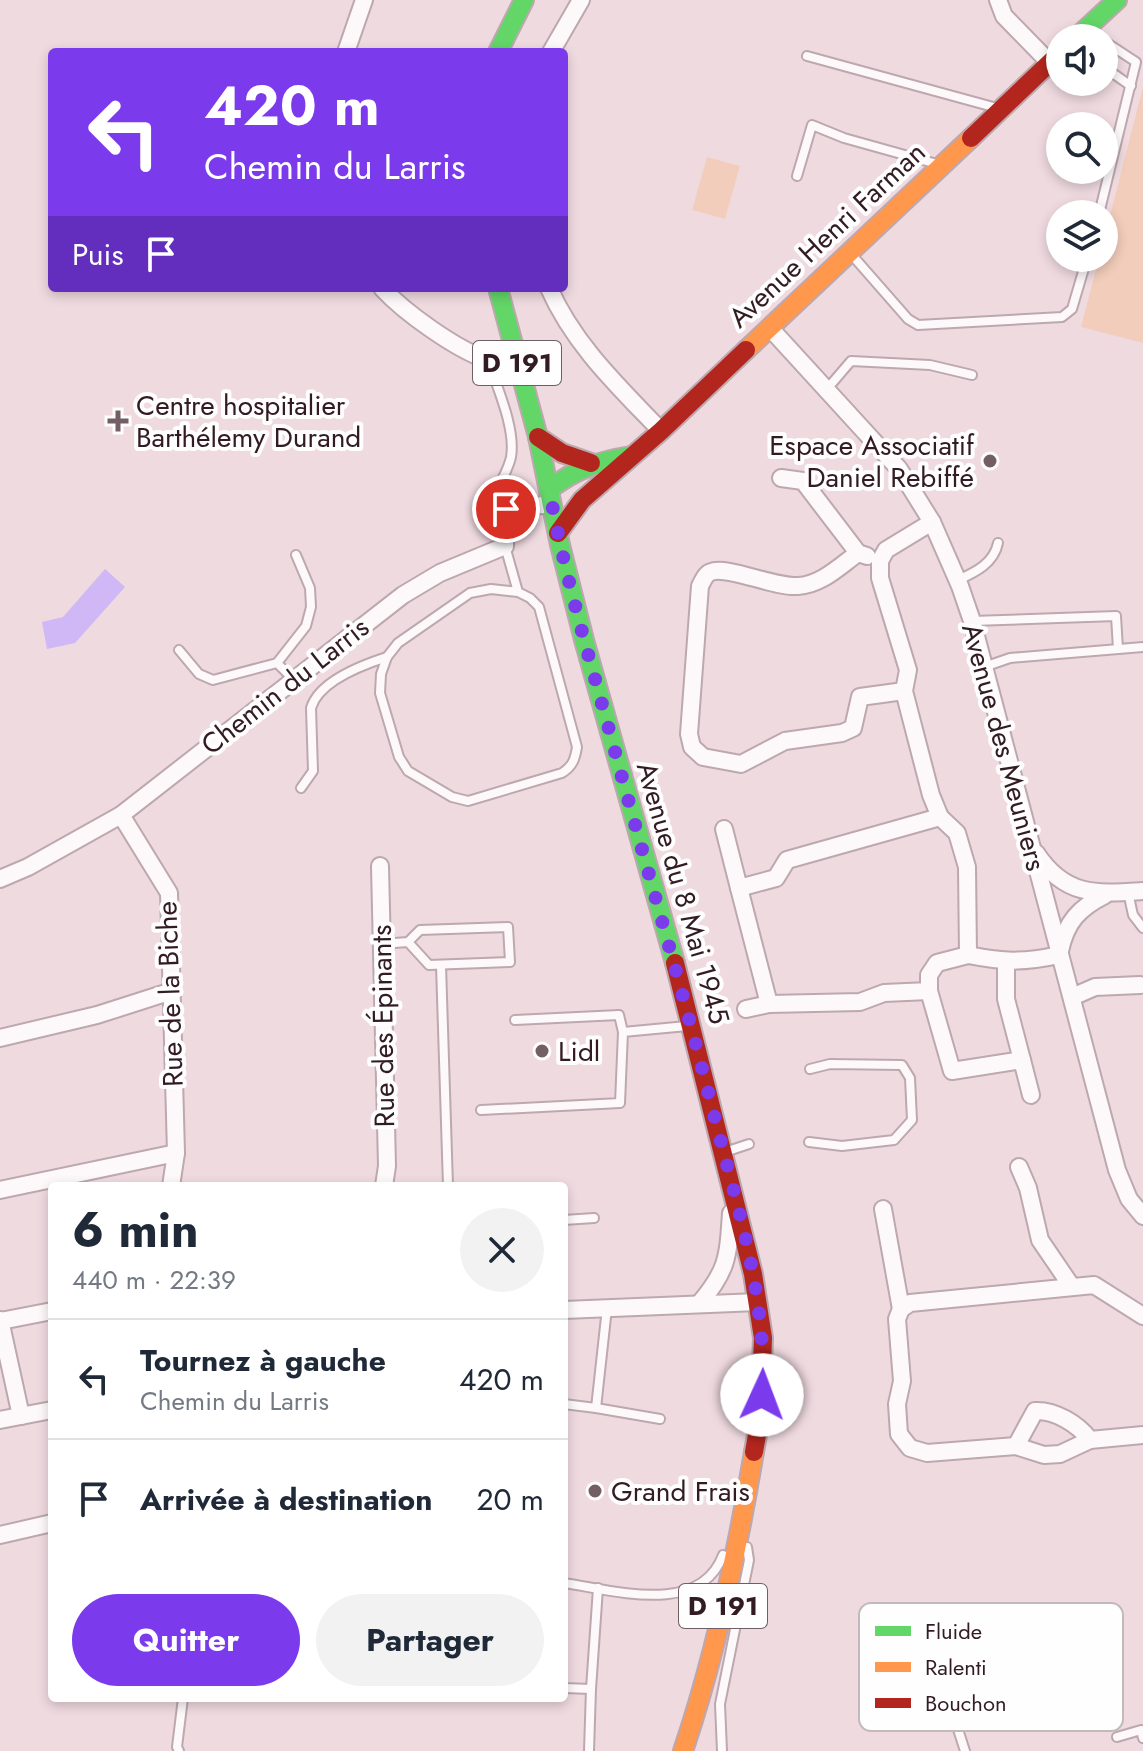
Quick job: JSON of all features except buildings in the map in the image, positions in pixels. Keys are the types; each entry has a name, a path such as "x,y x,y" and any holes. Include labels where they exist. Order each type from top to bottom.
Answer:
{"main road":[{"path":"500,48 524,0"},
{"path":"1100,24 1117,0"},
{"name":"Avenue Henri Farman","path":"558,533 582,500 661,431 1046,67"},
{"name":"Avenue du 8 Mai 1945","path":"499,292 538,437 558,533 607,725 692,1025 758,1302 763,1338 760,1418 743,1520 703,1692 683,1751"},
{"path":"538,437 562,453 591,463"},
{"path":"551,496 570,472 591,463 632,456"},
{"path":"551,496 582,500"},
{"path":"696,1751 703,1692"}],"street":[{"path":"347,48 364,0"},
{"path":"553,48 581,0"},
{"path":"998,0 1004,16 1046,51"},
{"path":"387,292 444,337 471,354 488,360"},
{"path":"551,292 600,368 661,431"},
{"name":"Avenue des Meuniers","path":"770,328 899,469 932,522 957,580 972,621 1117,1170 1129,1199 1143,1216"},
{"path":"781,478 803,481 858,553 880,561"},
{"path":"505,546 506,509 551,496"},
{"path":"932,522 886,550 880,561 880,578 908,670 904,691 931,795 940,817 957,833 967,867 968,955"},
{"name":"Chemin du Larris","path":"0,879 28,867 121,815 403,595 440,573 505,546"},
{"path":"858,553 817,583 797,586 771,584 723,570 706,575 700,586 689,734 692,747 703,757 741,764 785,741 842,733 853,728 860,697 904,691"},
{"name":"Rue de la Biche","path":"121,815 169,893 176,1153 172,1182"},
{"path":"739,888 776,878 787,860 940,817"},
{"path":"724,829 769,1004"},
{"path":"1029,843 1045,868 1080,891 1106,894 1136,892"},
{"name":"Rue des Épinants","path":"380,866 387,1166 385,1182"},
{"path":"1022,1060 952,1071 929,991 929,975 937,963 968,955 1006,962 1034,961 1059,955 1072,916 1085,904 1106,894"},
{"path":"1006,962 1006,999 1031,1095"},
{"path":"1079,994 1095,987 1140,985"},
{"path":"0,1038 97,1015 172,991"},
{"path":"746,1009 769,1004 860,1002 884,993 929,991"},
{"path":"0,1190 176,1153"},
{"path":"1019,1167 1028,1188 1040,1240 1072,1287"},
{"path":"699,1304 721,1276 726,1261 732,1188"},
{"path":"883,1209 901,1309 897,1319 902,1381 897,1404 899,1434 910,1448 927,1453 1016,1446 1044,1455 1060,1454 1090,1440 1143,1435"},
{"path":"901,1309 910,1303 1094,1285 1143,1316"},
{"path":"568,1310 758,1302"},
{"path":"21,1416 0,1320 48,1312"},
{"path":"0,1420 48,1411"},
{"path":"1016,1446 1035,1411 1048,1411 1082,1430 1090,1440"},
{"path":"0,1535 48,1524"}],"lane":[{"path":"1102,200 1136,62 1118,51"},
{"path":"807,56 980,101 1002,110"},
{"path":"1118,77 1131,86"},
{"path":"797,176 812,125 844,138 941,166"},
{"path":"850,252 908,319 918,325 1062,317 1072,309 1083,272"},
{"path":"494,511 493,499 511,455 511,436 488,360 514,353"},
{"path":"827,389 851,361 930,365 972,375"},
{"path":"957,580 979,570 996,554 998,543"},
{"path":"505,546 518,592"},
{"path":"179,650 199,674 213,680 277,663 306,626 311,607 310,588 296,555"},
{"path":"491,589 518,592 539,607 577,747 571,768 468,801 452,797 408,771 399,757 380,693 381,674 387,657 398,643 470,593 491,589"},
{"path":"972,621 1116,616 1118,649"},
{"path":"983,667 1010,658 1143,647"},
{"path":"301,788 313,771 313,700 318,693 358,666 387,657"},
{"path":"277,663 294,680"},
{"path":"1136,892 1133,915 1143,928"},
{"path":"380,944 408,942 420,930 508,927 510,962 429,965 408,942"},
{"path":"441,965 448,1182"},
{"path":"481,1110 620,1103 623,1032 619,1015 515,1020"},
{"path":"623,1032 692,1025"},
{"path":"809,1142 842,1146 894,1140 912,1120 910,1078 902,1065 830,1064 810,1069"},
{"path":"723,1152 749,1144"},
{"path":"568,1220 594,1218"},
{"path":"596,1408 607,1308"},
{"path":"568,1404 660,1419"},
{"path":"568,1584 656,1595 692,1590 707,1579 721,1561 743,1520"},
{"path":"722,1751 720,1704 749,1560 743,1520"},
{"path":"589,1751 598,1588"},
{"path":"568,1688 591,1689"},
{"path":"179,1751 183,1702"},
{"path":"1117,1737 1141,1730 1143,1738"},
{"path":"959,1731 965,1751"}],"shaded area":[{"path":"1143,87 1143,343 1081,327 1095,272 1118,272 1118,200 1114,200"},
{"path":"707,157 740,166 725,219 692,210"},
{"path":"105,569 125,587 75,643 47,649 42,622 63,617"}],"traffic: fast":[{"path":"500,48 524,0"},
{"path":"1091,24 1117,0"},
{"path":"499,292 538,437 560,545 584,640 675,963"},
{"path":"550,489 588,467 631,456"}],"traffic: slow":[{"path":"746,350 971,138"},
{"path":"683,1751 706,1678 724,1603 754,1452"}],"traffic: jam":[{"path":"971,138 1046,66"},
{"path":"558,533 582,500 661,431 746,350"},
{"path":"538,437 562,453 591,463"},
{"path":"675,963 753,1274 763,1338 760,1418 754,1452"}],"place":[{"name":"Centre hospitalier Barthélemy Durand","path":"118,421"},
{"name":"Espace Associatif Daniel Rebiffé","path":"990,461"},
{"name":"Lidl","path":"542,1051"},
{"name":"Grand Frais","path":"595,1491"}],"route":[{"path":"506,509 552,504 584,640 692,1025 753,1274 763,1338 762,1395"}]}
